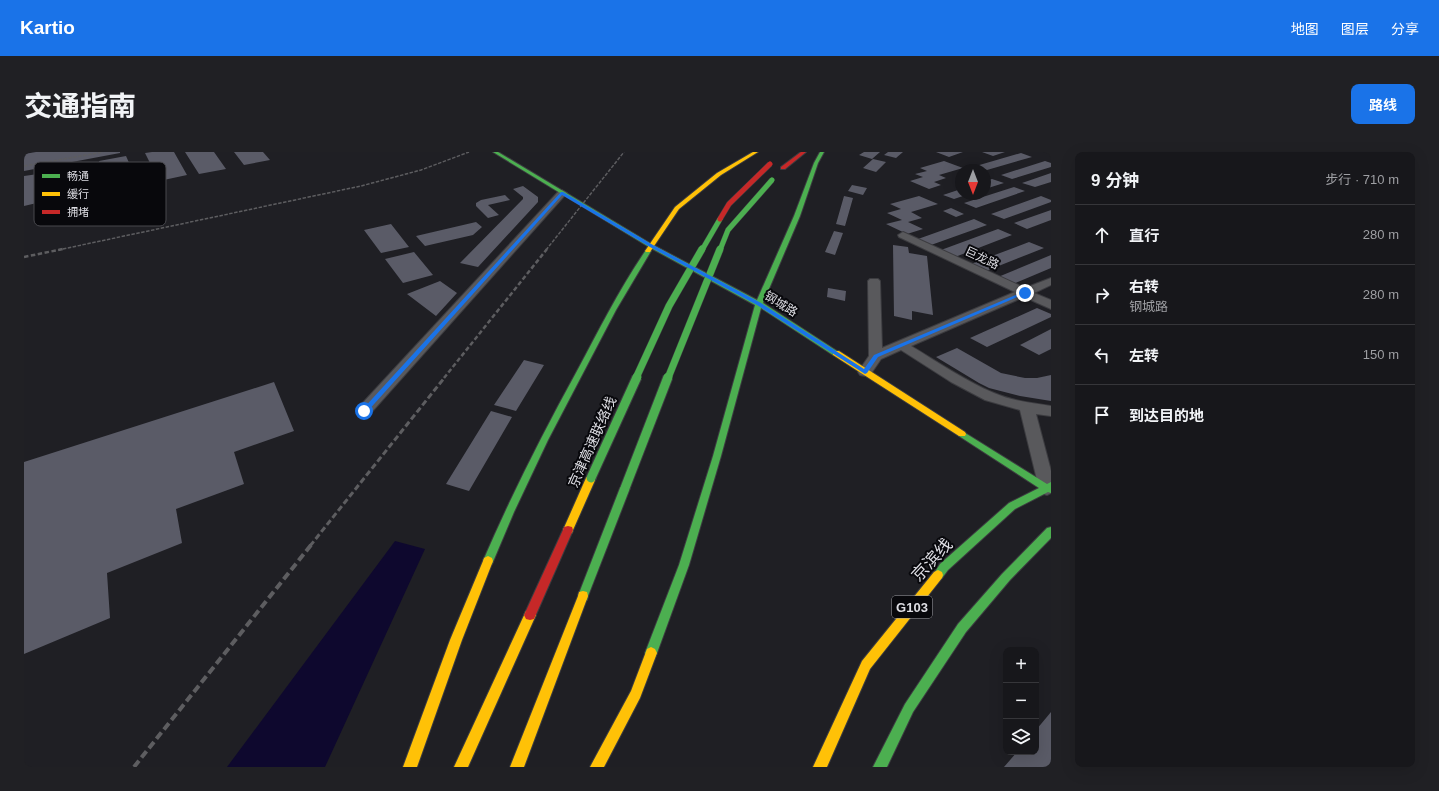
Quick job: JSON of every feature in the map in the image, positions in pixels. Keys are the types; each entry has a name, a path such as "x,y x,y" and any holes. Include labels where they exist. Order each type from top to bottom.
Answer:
{"main road":[{"name":"钢城路","path":"495,152 651,246 759,304 1050,489"},
{"path":"410,767 456,640 507,515 554,420 628,282 677,208 719,174 756,152"},
{"path":"517,767 694,311 728,230 783,168 804,152"},
{"path":"597,767 636,694 684,565 718,456 759,304 797,216 816,163 822,152"},
{"name":"京津高速联络线","path":"462,767 672,299 729,204 779,156"},
{"name":"京滨线","path":"820,767 866,665 944,567 1012,506 1050,489"},
{"path":"880,767 909,708 962,628 1006,577 1051,531"}],"street":[{"path":"364,411 562,193"},
{"name":"巨龙路","path":"903,235 1051,305"},
{"path":"874,281 876,356"},
{"path":"865,372 876,356 903,346 1051,281"},
{"path":"903,346 990,398 1051,411"},
{"path":"1027,407 1050,489"}],"shaded area":[{"path":"395,541 425,549 325,767 227,767"}],"building":[{"path":"36,152 120,152 72,162 34,162 34,169 24,171 24,154"},
{"path":"174,152 187,175 166,180 166,162 150,162 145,153"},
{"path":"185,152 214,152 226,169 199,174"},
{"path":"234,152 263,152 270,160 244,165"},
{"path":"864,152 880,152 872,159 859,155"},
{"path":"888,152 903,152 896,158 884,155"},
{"path":"936,152 963,152 949,157"},
{"path":"982,152 1005,152 993,156"},
{"path":"1021,153 1032,157 991,169 991,164 983,164"},
{"path":"126,156 129,162 99,162"},
{"path":"873,159 886,162 876,172 863,168"},
{"path":"944,161 955,165 955,170 939,175 946,178 934,182 941,185 929,189 910,181 923,177 915,174 927,171 920,168"},
{"path":"1045,161 1051,163 1051,167 1012,179 1001,175"},
{"path":"1051,173 1051,182 1035,187 1022,183"},
{"path":"34,175 34,204 24,206 24,176"},
{"path":"992,179 1004,183 991,187"},
{"path":"852,185 867,188 863,195 848,191"},
{"path":"523,186 538,197 538,202 478,267 460,263 523,199 523,197 513,189"},
{"path":"1014,187 1025,191 976,208 964,203 973,200 991,200 991,194"},
{"path":"955,191 954,199 943,195"},
{"path":"505,195 510,200 488,205 499,215 488,218 476,206 476,203 481,200"},
{"path":"844,196 853,198 845,226 836,224"},
{"path":"919,196 938,204 911,212 922,218 908,222 923,229 907,234 886,224 902,220 887,213 901,209 890,204"},
{"path":"1041,196 1051,200 1051,202 1004,219 991,214"},
{"path":"951,208 964,214 956,217 943,211"},
{"path":"1051,210 1051,220 1027,229 1014,223"},
{"path":"974,219 987,225 931,245 918,239"},
{"path":"476,222 482,227 473,235 425,246 416,236"},
{"path":"391,224 409,247 381,253 364,230"},
{"path":"998,229 1012,235 955,257 941,250"},
{"path":"834,231 843,233 835,255 825,252"},
{"path":"1029,242 1044,248 986,271 971,264"},
{"path":"893,245 908,247 909,253 927,256 933,315 912,311 912,320 894,316"},
{"path":"414,252 433,275 403,283 385,259"},
{"path":"1051,255 1051,268 1013,284 998,277"},
{"path":"440,281 457,293 436,316 407,294"},
{"path":"828,288 846,291 845,301 827,297"},
{"path":"1037,308 1051,314 1051,317 987,347 970,338"},
{"path":"1051,329 1051,349 1039,355 1020,345"},
{"path":"957,348 1001,373 1025,378 1037,378 1051,375 1051,401 1020,396 989,388 936,357"},
{"path":"524,360 544,365 516,411 494,405"},
{"path":"274,382 294,431 234,452 244,484 176,509 182,543 107,573 110,618 24,654 24,462"},
{"path":"491,411 512,417 469,491 446,484"},
{"path":"1051,712 1051,767 1004,767 1014,755 1039,755 1039,726"}],"railway":[{"path":"47,162 103,152"},
{"path":"58,250 361,186 421,170 469,152"},
{"path":"546,250 624,152"},
{"path":"24,166 34,164"},
{"path":"24,257 63,249"},
{"path":"444,378 547,249"},
{"path":"310,546 445,377"},
{"path":"134,767 311,545"}],"traffic: fast":[{"path":"495,152 651,246 759,304 836,353"},
{"path":"651,653 684,565 717,456 759,304 797,216 816,163 822,152"},
{"path":"625,488 694,311 728,230 772,180"},
{"path":"591,478 669,306 720,219"},
{"path":"488,561 520,488 544,440 613,310 648,251"},
{"path":"962,434 1047,488 1051,489"},
{"path":"938,575 944,567 1012,506 1051,486"},
{"path":"583,596 625,488"},
{"path":"880,767 909,708 962,628 1006,577 1051,531"}],"traffic: slow":[{"path":"648,251 677,208 719,174 756,152"},
{"path":"836,353 962,434"},
{"path":"568,530 591,478"},
{"path":"410,767 456,640 488,561"},
{"path":"820,767 866,665 938,575"},
{"path":"517,767 583,596"},
{"path":"461,767 530,615"},
{"path":"597,767 636,694 651,653"}],"traffic: jam":[{"path":"783,168 804,152"},
{"path":"720,219 729,204 770,164"},
{"path":"530,615 568,530"}],"route":[{"path":"364,411 562,193 651,246 759,304 865,372 876,356 903,346 1025,293"}]}
